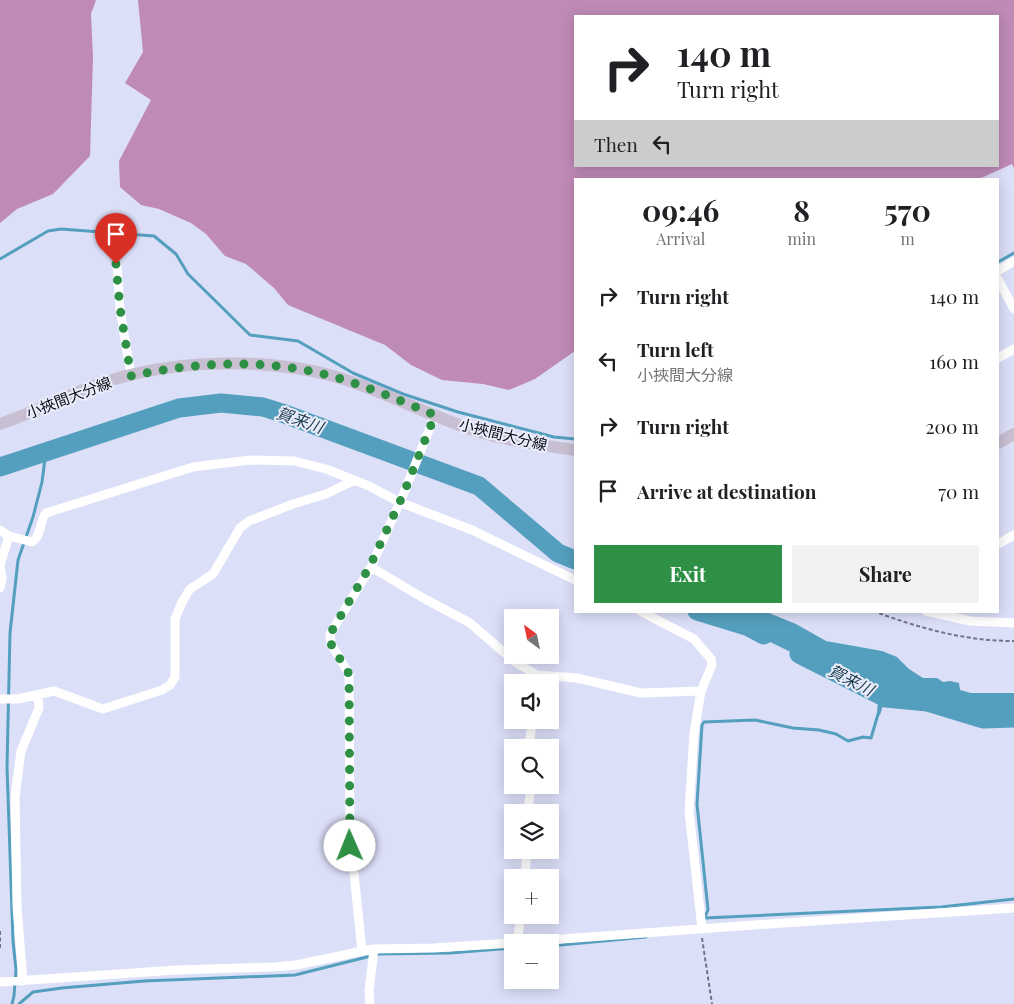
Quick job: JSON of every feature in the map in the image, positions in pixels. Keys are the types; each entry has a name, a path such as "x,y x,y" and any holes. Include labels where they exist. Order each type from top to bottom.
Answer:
{"main road":[{"name":"小挾間大分線","path":"0,424 80,391 131,376 186,367 221,364 282,366 345,380 467,428 495,436 574,450"},
{"path":"999,442 1014,434"}],"street":[{"path":"999,270 1014,261"},
{"path":"116,264 120,308 131,376"},
{"path":"999,280 1014,310"},
{"path":"999,357 1014,349"},
{"path":"362,951 350,835 349,674 331,644 330,634 370,566 401,499 435,415"},
{"path":"0,530 9,536 32,542 39,535 40,524 46,513 183,469 266,460 294,461 326,469 401,499 472,530 574,580"},
{"path":"0,699 18,699 54,691 103,709 162,690 170,685 175,677 175,619 182,602 190,589 213,574 240,528 249,521 326,494 355,480"},
{"path":"999,543 1014,535"},
{"path":"0,588 2,579 0,565 9,536"},
{"path":"370,566 423,598 470,623 531,674"},
{"path":"644,613 689,636 711,658 712,665 701,691 694,733 689,810 702,929"},
{"path":"935,613 970,621 1014,623"},
{"path":"559,678 577,678 641,693 701,691"},
{"path":"24,981 17,906 15,797 22,751 39,708 38,695"},
{"path":"559,939 1014,908"},
{"path":"0,982 177,970 282,966 374,949 434,948 504,944"},
{"path":"370,1004 369,991 374,949"}],"path":[{"path":"879,613 920,628 955,636 1014,641"},
{"path":"702,929 703,953 709,977 712,1004"},
{"path":"0,931 0,949"}],"shaded area":[{"path":"0,0 96,0 91,14 93,57 90,156 53,194 17,209 0,223"},
{"path":"138,0 1014,0 1014,168 1012,164 981,178 574,178 574,352 535,379 509,390 483,384 442,380 411,365 385,345 288,305 274,288 246,264 225,256 206,234 191,223 159,209 141,205 120,187 119,161 151,100 125,83 143,52"}],"water":[{"path":"726,613 769,613 796,624 826,641 882,651 897,657 909,669 923,678 937,678 943,682 959,683 960,690 971,693 1014,693 1014,712 961,715 946,712 925,699 887,692 880,715 877,714 879,688 805,659 752,633"}],"waterway":[{"path":"0,259 48,231 61,229 154,236 176,254 188,274 250,335 298,341 353,373 403,394 458,412 554,437 574,439"},
{"path":"999,261 1014,253"},
{"name":"賀来川","path":"0,467 179,408 221,403 263,407 479,486 558,553 574,560"},
{"path":"12,1004 16,970 13,941 7,767 10,633 18,560 33,517 42,482 46,451"},
{"name":"賀来川","path":"704,613 749,627 764,635"},
{"name":"賀来川","path":"799,654 886,698 927,702 983,719 1014,718"},
{"path":"703,921 708,910 697,804 702,725 704,722 755,720 793,728 819,730 836,734 848,741 863,737 871,738 879,711"},
{"path":"705,918 941,907 1014,899"},
{"path":"559,945 646,937"},
{"path":"19,1004 33,992 62,988 144,981 295,975 379,954 450,953 504,949"}],"route":[{"path":"116,264 120,308 131,376 170,369 221,364 282,366 345,380 435,415 400,502 364,580 331,629 330,634 331,644 349,674 350,846"}]}
